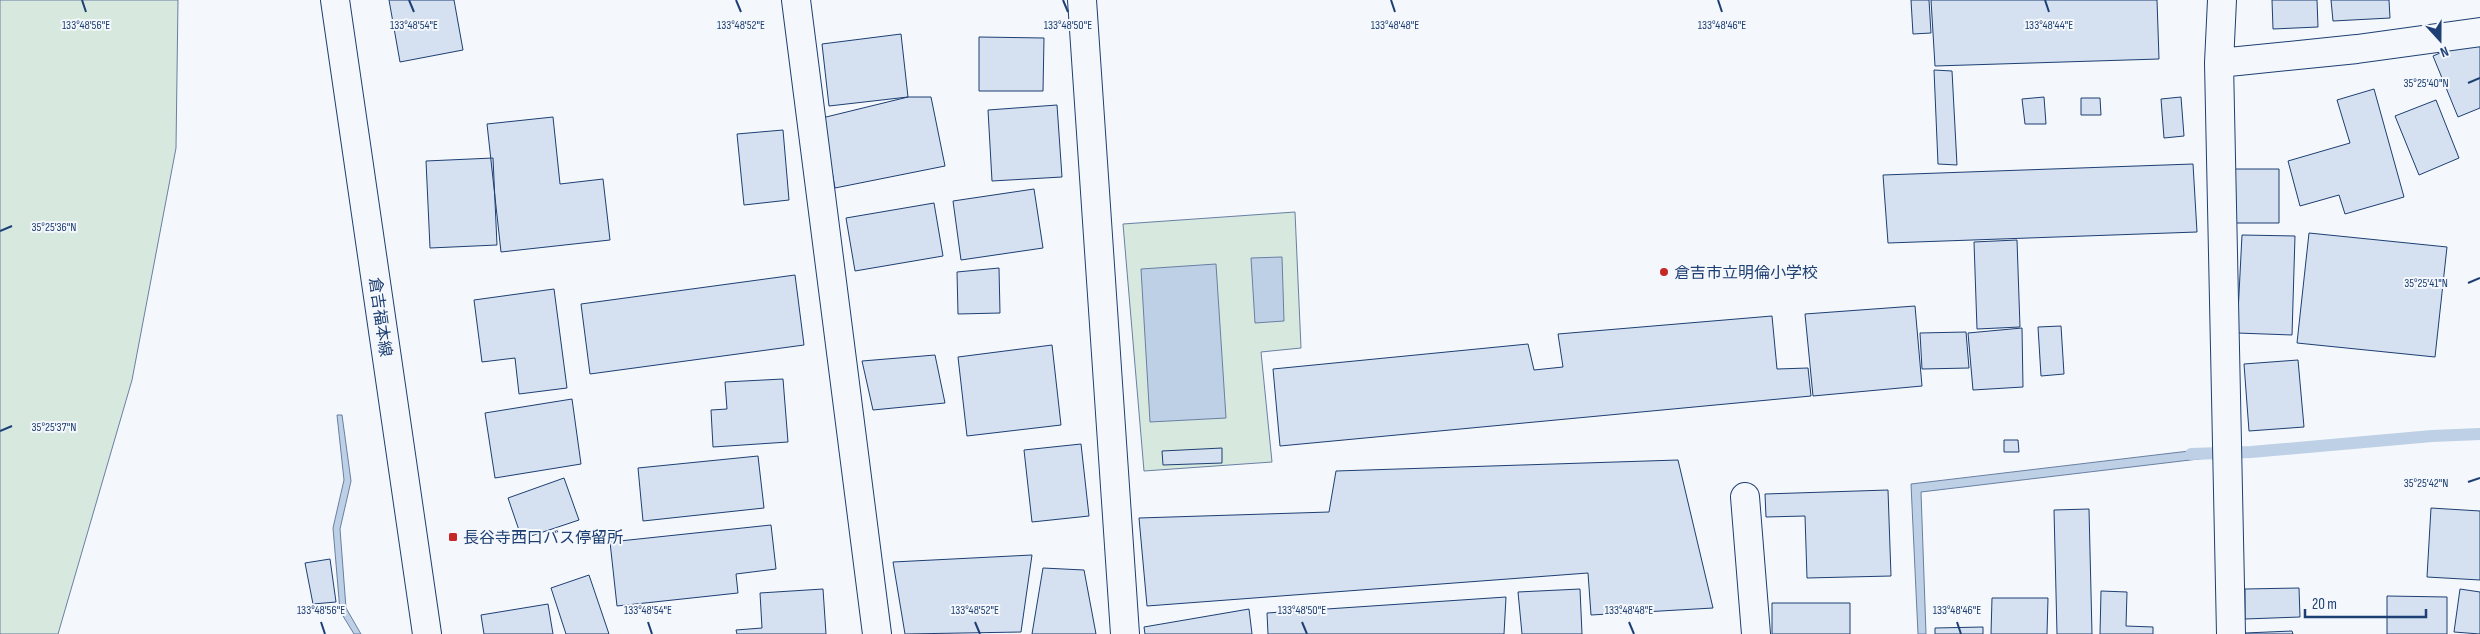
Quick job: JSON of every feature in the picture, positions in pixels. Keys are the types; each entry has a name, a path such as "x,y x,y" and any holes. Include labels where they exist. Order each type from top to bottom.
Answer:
{"street":[{"name":"倉吉福本線","path":"335,0 427,634"},
{"path":"796,0 877,634"},
{"path":"1082,0 1125,634"},
{"path":"2222,0 2219,63 2231,634"},
{"path":"2219,63 2357,49 2480,32"},
{"path":"1744,497 1756,634"}],"shaded area":[{"path":"0,0 178,0 176,148 132,380 58,634 0,634"},
{"path":"1295,212 1301,348 1261,352 1272,462 1144,471 1123,224"}],"water":[{"path":"1282,257 1284,321 1255,323 1251,258"},
{"path":"1216,264 1226,418 1150,422 1141,269"},
{"path":"337,415 342,415 351,481 340,529 346,608 361,634 354,634 340,611 333,528 344,480"},
{"path":"2206,449 2207,458 1921,492 1926,634 1918,634 1911,484"}],"building":[{"path":"389,0 454,0 463,50 400,62"},
{"path":"1911,0 1929,0 1931,33 1913,34"},
{"path":"1931,0 2157,0 2159,59 1935,66"},
{"path":"2272,0 2317,0 2318,27 2273,29"},
{"path":"2331,0 2389,0 2390,18 2333,21"},
{"path":"901,34 908,97 829,106 822,44"},
{"path":"2480,36 2480,108 2458,117 2433,56"},
{"path":"979,37 1044,38 1043,91 979,91"},
{"path":"1934,70 1952,71 1957,165 1938,164"},
{"path":"2374,89 2404,197 2345,214 2339,195 2300,206 2288,161 2350,143 2337,100"},
{"path":"908,97 931,97 945,166 835,188 822,118"},
{"path":"2044,97 2046,124 2025,124 2022,99"},
{"path":"2181,97 2184,136 2164,138 2161,99"},
{"path":"2081,98 2100,98 2101,115 2081,115"},
{"path":"2436,100 2459,158 2419,175 2395,116"},
{"path":"1057,105 1062,177 992,181 988,110"},
{"path":"553,117 560,184 603,179 610,240 501,252 487,124"},
{"path":"783,130 789,200 744,205 737,134"},
{"path":"493,158 497,245 430,248 426,161"},
{"path":"2193,164 2197,232 1888,243 1883,175"},
{"path":"2234,169 2279,169 2279,223 2234,223"},
{"path":"1034,189 1043,248 961,260 953,201"},
{"path":"934,203 943,256 855,271 846,218"},
{"path":"2309,233 2447,247 2435,357 2297,343"},
{"path":"2242,235 2295,236 2292,335 2237,333"},
{"path":"2017,240 2020,327 1977,329 1974,242"},
{"path":"999,268 1000,313 958,314 957,272"},
{"path":"795,275 804,345 590,374 581,304"},
{"path":"554,289 567,388 519,394 515,358 482,362 474,300"},
{"path":"1915,306 1922,386 1813,396 1805,314"},
{"path":"1772,316 1777,369 1808,368 1811,396 1280,446 1273,369 1528,344 1534,370 1563,367 1558,334"},
{"path":"2061,326 2064,374 2041,376 2038,327"},
{"path":"2022,328 2023,387 1973,390 1968,333"},
{"path":"1966,332 1969,368 1922,369 1920,333"},
{"path":"1052,345 1061,425 967,436 958,357"},
{"path":"935,355 945,403 873,410 862,361"},
{"path":"2298,360 2304,427 2249,431 2244,364"},
{"path":"783,379 788,442 713,447 711,410 727,409 725,382"},
{"path":"572,399 581,464 495,478 485,413"},
{"path":"2004,440 2018,440 2019,452 2004,452"},
{"path":"1081,444 1089,516 1032,522 1024,450"},
{"path":"1222,448 1222,463 1163,465 1162,451"},
{"path":"758,456 764,508 643,521 638,468"},
{"path":"1678,460 1713,608 1591,615 1588,573 1147,606 1139,518 1329,512 1336,471"},
{"path":"564,478 579,520 522,539 508,498"},
{"path":"1888,490 1891,576 1807,578 1805,516 1766,517 1765,494"},
{"path":"2431,508 2480,511 2480,580 2427,577"},
{"path":"2089,509 2092,634 2057,634 2054,510"},
{"path":"771,525 776,569 736,574 738,593 617,606 610,542"},
{"path":"1032,555 1021,632 905,634 893,562"},
{"path":"330,559 336,602 313,604 305,563"},
{"path":"1043,568 1084,570 1096,634 1032,634"},
{"path":"589,575 609,634 566,634 551,588"},
{"path":"2299,588 2300,617 2245,619 2245,589"},
{"path":"823,589 826,634 737,634 736,630 762,628 760,593"},
{"path":"1580,589 1582,634 1522,634 1518,592"},
{"path":"2460,589 2480,592 2480,634 2454,632"},
{"path":"2101,591 2127,592 2126,626 2153,627 2153,634 2100,634"},
{"path":"2387,596 2447,597 2447,634 2387,634"},
{"path":"1506,597 1504,634 1268,634 1267,613"},
{"path":"1992,598 2048,598 2047,634 1991,634"},
{"path":"1772,603 1850,603 1850,634 1772,634"},
{"path":"548,604 553,634 484,634 481,615"},
{"path":"1249,609 1252,634 1145,634 1144,627"},
{"path":"1983,627 1983,634 1935,634 1935,628"},
{"path":"2292,631 2293,634 2245,634 2245,633"}],"waterway":[{"path":"2191,454 2251,452 2432,436 2480,434"}],"place":[{"name":"倉吉市立明倫小学校","path":"1664,272"},
{"name":"長谷寺西口バス停留所","path":"453,537"}]}
